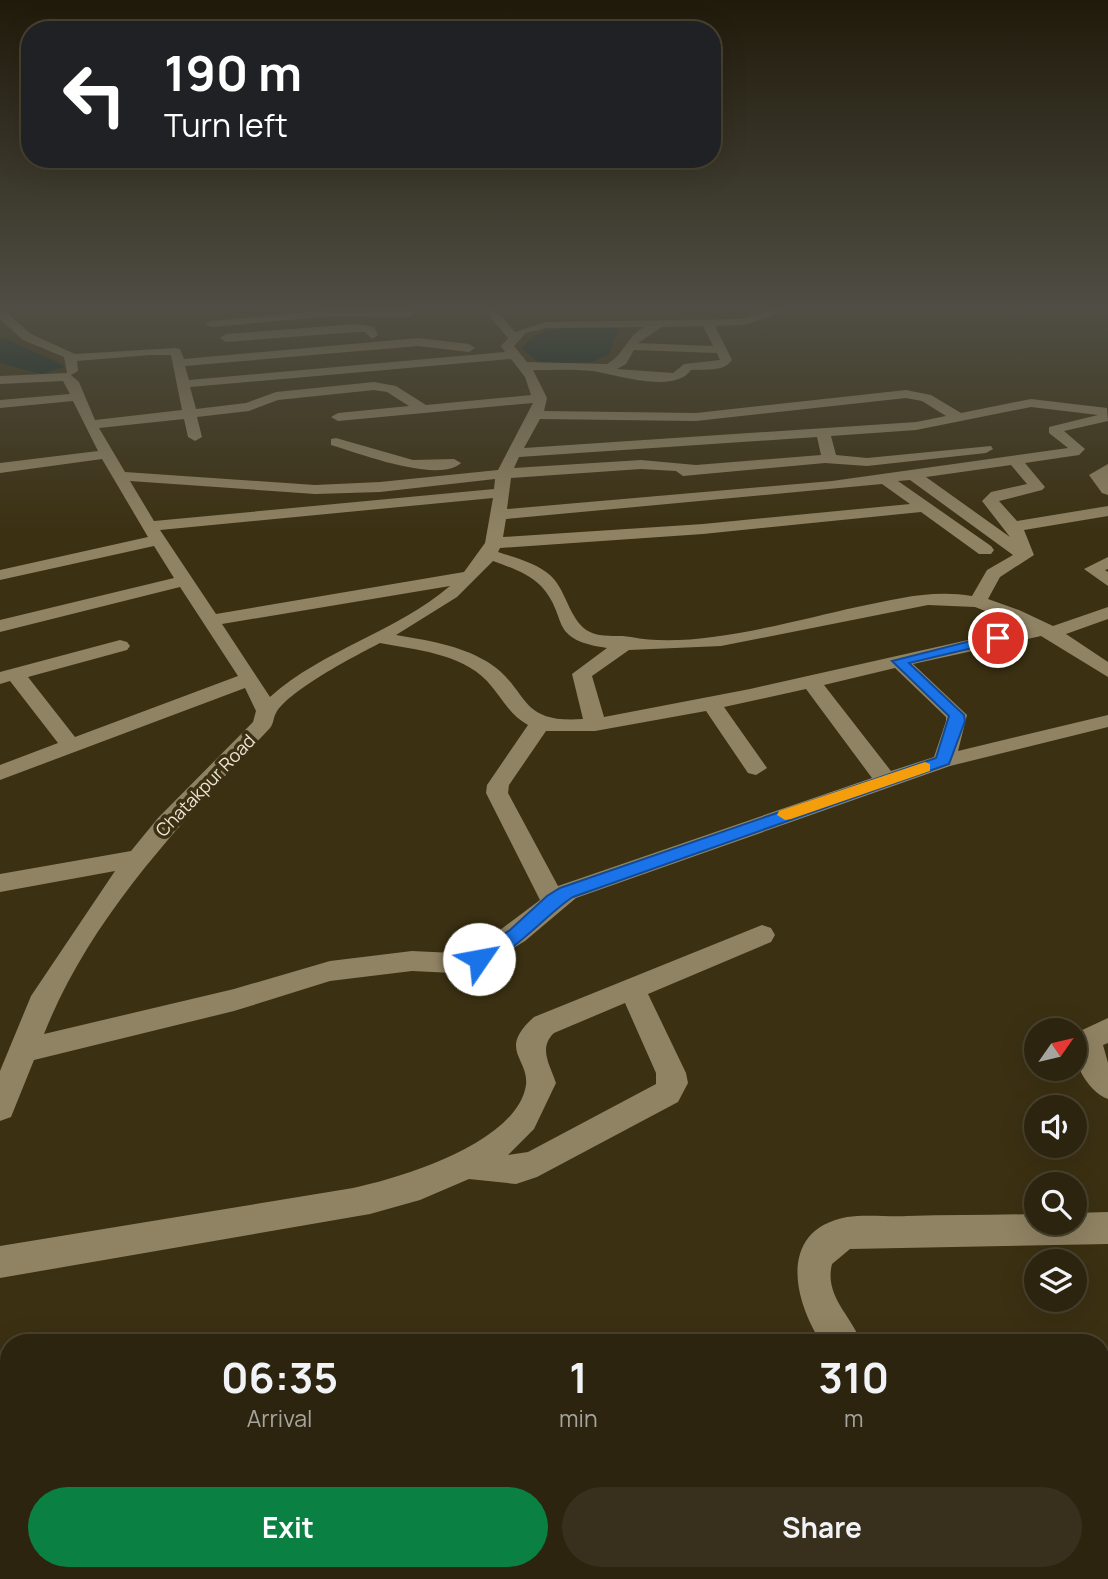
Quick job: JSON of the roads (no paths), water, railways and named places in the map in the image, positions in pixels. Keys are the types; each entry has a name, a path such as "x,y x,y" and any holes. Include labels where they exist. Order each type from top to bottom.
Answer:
{"street":[{"path":"72,385 76,389"},
{"path":"75,385 91,425 107,454 154,533 249,679 266,711"},
{"path":"183,385 195,437"},
{"path":"491,548 503,484 513,455 540,406 534,385"},
{"path":"91,425 255,406 276,396 381,386 391,389 423,409"},
{"path":"0,404 76,389"},
{"path":"534,415 696,417 906,394 926,398 961,419"},
{"path":"338,418 540,398"},
{"path":"336,442 412,465 513,455 916,426 1031,403 1085,408 1106,417"},
{"path":"498,515 885,479 1079,451 1054,430 1072,423 1106,417"},
{"path":"822,434 829,457 825,459"},
{"path":"120,476 352,489 503,484 825,459 859,462 986,449"},
{"path":"0,468 107,454"},
{"path":"978,602 993,575 1024,557 1020,535 990,498 1037,487 1015,461"},
{"path":"1108,469 1097,475 1108,490"},
{"path":"913,475 1023,551"},
{"path":"885,479 985,550"},
{"path":"0,575 154,533 503,484"},
{"path":"491,548 925,508"},
{"path":"1013,527 1108,511"},
{"path":"491,548 545,581 552,588 563,618 581,636 628,642 720,643 942,598 978,602 1022,616 1108,671"},
{"name":"Chatakpur Road","path":"0,1108 45,996 136,859 166,824 263,724 266,711 299,681 430,608 469,577 491,548"},
{"path":"1108,562 1093,569 1108,581"},
{"path":"211,620 469,577"},
{"path":"0,626 185,581"},
{"path":"377,637 421,646 481,666 493,676 518,709 540,723 594,724 712,704 899,661 1049,631 1108,613"},
{"path":"594,724 582,674 628,642"},
{"path":"71,746 7,676 120,646"},
{"path":"899,661 957,715 943,761"},
{"path":"0,773 249,679"},
{"path":"811,681 886,780"},
{"path":"712,704 756,768"},
{"path":"23,1051 199,1009 358,965 479,959 516,934 553,900 624,871 943,761 1108,720"},
{"path":"540,723 498,785 496,793 553,900"},
{"path":"0,883 136,859"},
{"path":"0,1262 172,1236 397,1193 464,1164 515,1131 528,1116 541,1083 530,1051 529,1041 534,1032 544,1025 762,935"},
{"path":"464,1164 516,1170 609,1127 667,1093 673,1083 671,1073 632,989"},
{"path":"1108,1029 1088,1040 1094,1066 1108,1086"},
{"path":"836,1334 817,1302 812,1275 818,1254 831,1239 847,1233 1108,1228"}]}
